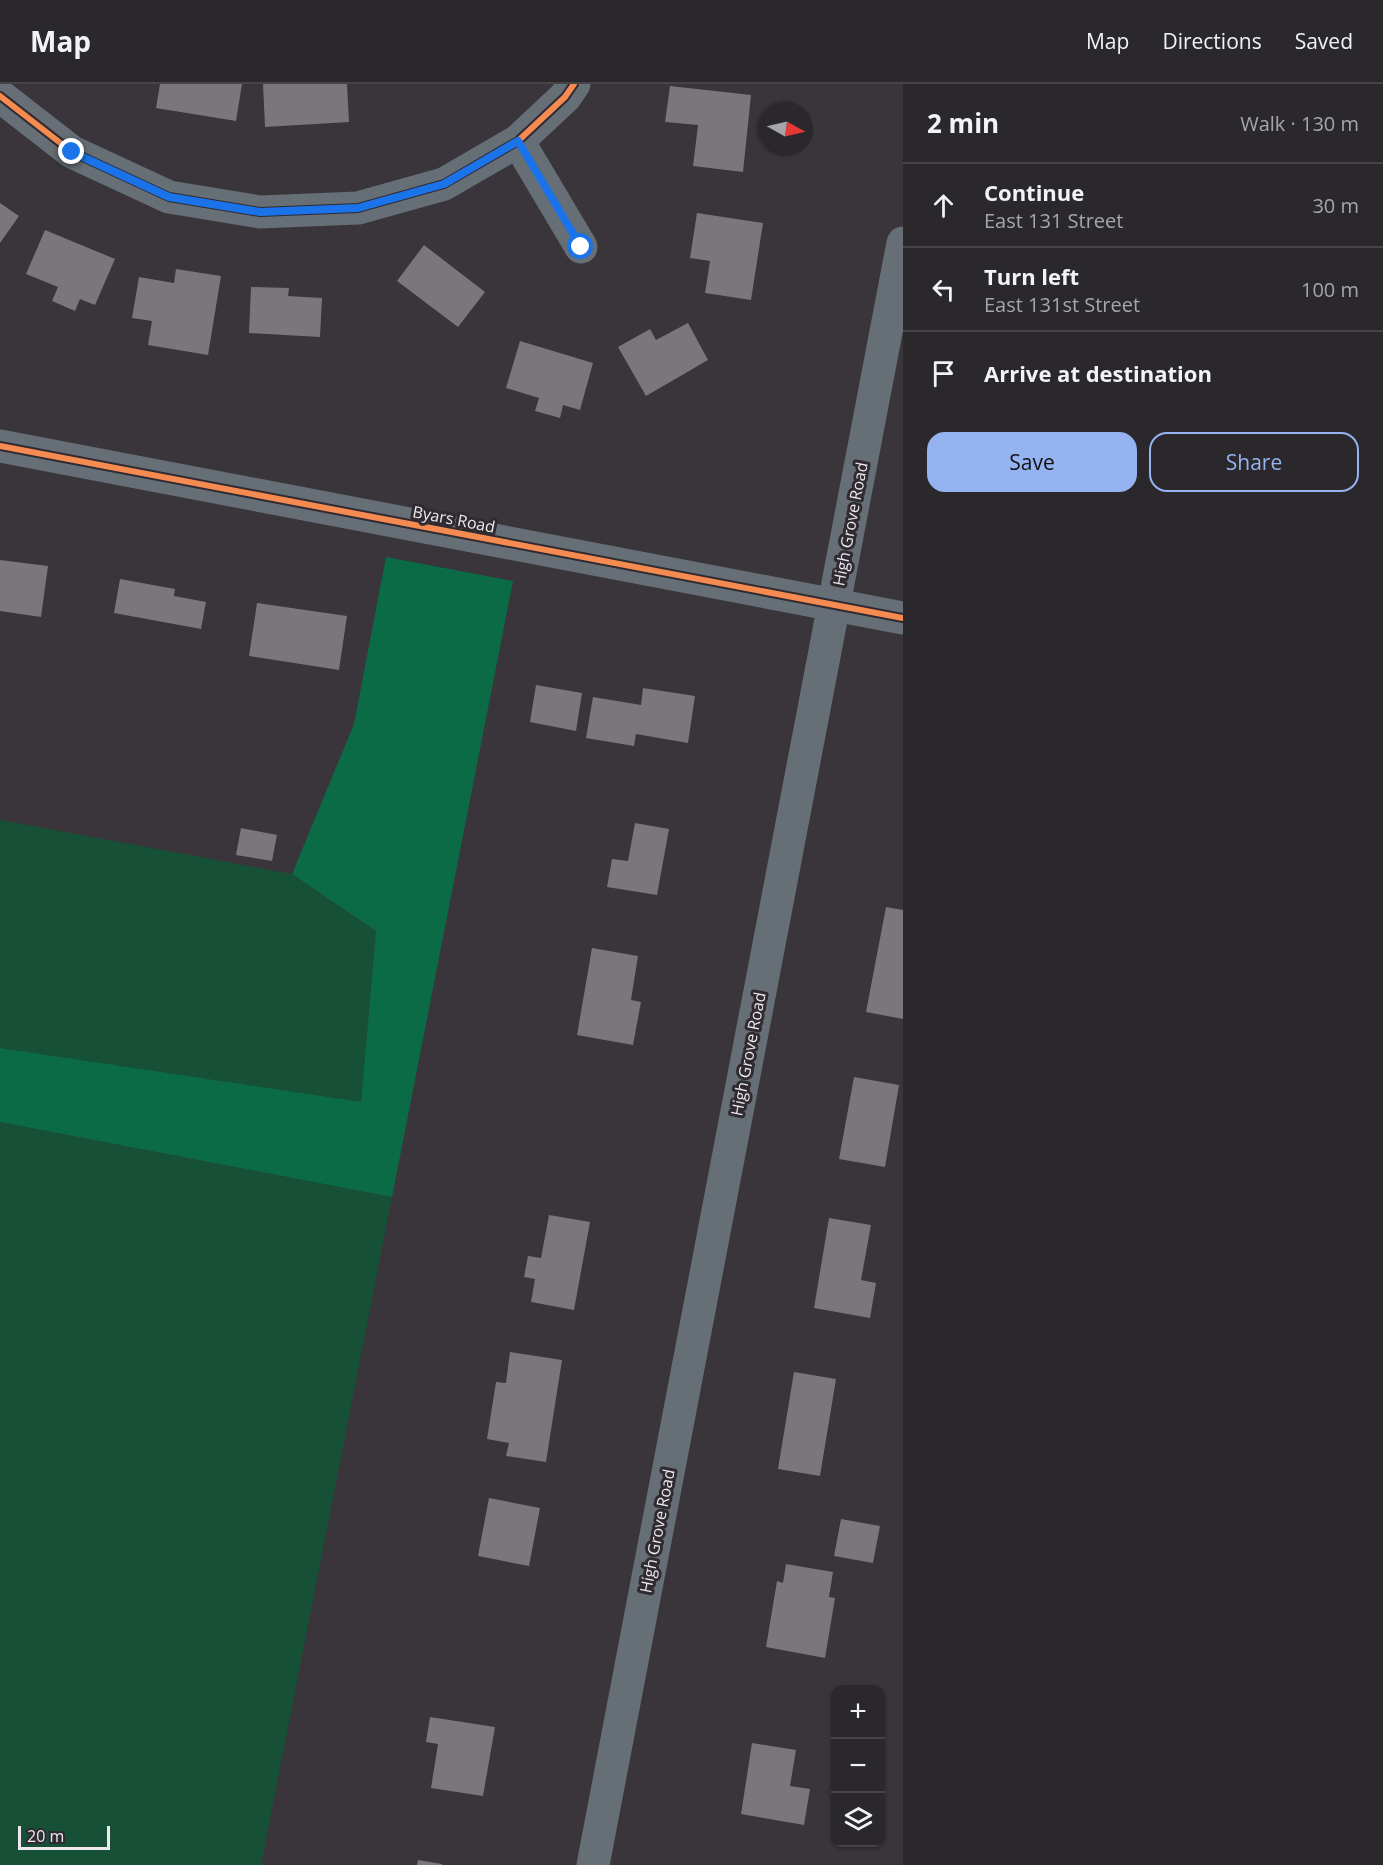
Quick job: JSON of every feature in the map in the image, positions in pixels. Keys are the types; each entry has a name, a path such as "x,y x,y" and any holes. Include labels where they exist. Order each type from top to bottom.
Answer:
{"street":[{"path":"0,96 72,152 169,197 260,212 358,208 444,184 518,141 565,97 574,84"},
{"path":"518,141 581,247"},
{"name":"High Grove Road","path":"593,1865 903,243"},
{"name":"Byars Road","path":"0,446 903,618"}],"green space":[{"path":"386,557 513,581 392,1197 0,1122 0,1048 361,1102 376,931 292,874 354,724"},
{"path":"0,820 292,874 376,931 361,1103 0,1048"},
{"path":"0,1122 392,1197 261,1865 0,1865"}],"building":[{"path":"160,84 242,84 236,121 156,108"},
{"path":"263,84 347,84 349,122 265,127"},
{"path":"670,86 751,95 743,172 693,166 698,125 665,122"},
{"path":"0,203 19,216 0,243"},
{"path":"697,213 763,223 751,300 705,293 710,261 690,258"},
{"path":"45,230 115,259 95,305 80,299 75,311 52,301 58,287 26,274"},
{"path":"424,245 485,292 458,327 397,281"},
{"path":"176,269 221,276 208,355 148,345 152,321 132,318 139,277 174,283"},
{"path":"251,287 289,288 288,296 322,298 320,337 249,333"},
{"path":"688,323 708,360 646,396 618,347 650,329 656,340"},
{"path":"520,341 593,363 580,410 563,405 560,418 535,411 539,398 506,388"},
{"path":"0,560 48,566 41,617 0,611"},
{"path":"120,579 175,589 174,596 206,602 201,629 114,613"},
{"path":"257,603 347,616 339,670 249,656"},
{"path":"536,685 582,693 576,731 530,722"},
{"path":"643,688 695,696 688,743 636,734 634,746 586,738 593,697 641,705"},
{"path":"635,823 669,829 657,895 607,887 612,859 628,861"},
{"path":"241,828 277,835 272,861 236,855"},
{"path":"886,907 903,910 903,1019 866,1012"},
{"path":"592,948 638,956 631,1000 641,1002 633,1045 577,1035"},
{"path":"854,1077 899,1085 885,1167 839,1159"},
{"path":"549,1215 590,1222 574,1310 531,1302 535,1279 524,1277 528,1256 541,1258"},
{"path":"829,1218 871,1225 861,1280 876,1283 870,1318 814,1308"},
{"path":"510,1352 562,1360 546,1462 506,1456 509,1443 487,1439 496,1382 506,1383"},
{"path":"794,1372 836,1379 820,1476 778,1469"},
{"path":"489,1498 540,1508 529,1566 478,1556"},
{"path":"841,1519 880,1526 873,1563 834,1556"},
{"path":"786,1564 833,1572 829,1597 835,1598 825,1658 766,1647 777,1581 783,1583"},
{"path":"430,1717 495,1727 483,1796 431,1788 438,1744 426,1742"},
{"path":"752,1743 796,1750 790,1786 810,1789 804,1825 741,1814"},
{"path":"418,1860 442,1864 442,1865 417,1865"}],"cycle path":[{"path":"0,96 72,152 169,197 260,212 358,208 444,184 518,141 565,97 574,84"},
{"path":"0,446 903,618"}],"route":[{"path":"72,152 169,197 260,212 358,208 444,184 518,141 581,247"}]}
